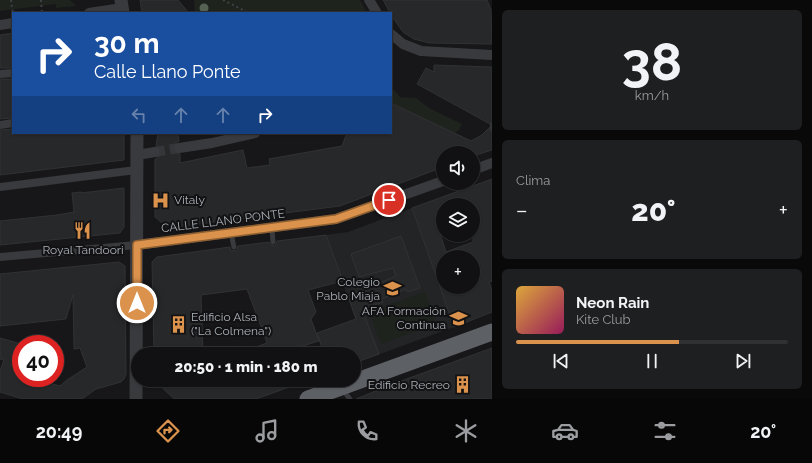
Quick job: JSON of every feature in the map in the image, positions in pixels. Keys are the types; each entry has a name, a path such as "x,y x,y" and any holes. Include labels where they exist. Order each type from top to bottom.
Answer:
{"highway":[{"path":"308,399 337,395 360,380 492,332"}],"street":[{"path":"369,0 376,12"},
{"path":"94,12 122,7"},
{"path":"0,25 12,23"},
{"path":"392,35 402,44 421,52 492,55"},
{"path":"0,74 12,73"},
{"path":"0,125 12,123"},
{"path":"136,399 137,134"},
{"path":"212,143 218,134"},
{"path":"179,148 212,143 233,135 244,134"},
{"path":"137,155 155,152"},
{"path":"480,167 492,163"},
{"path":"0,187 136,170"},
{"name":"CALLE LLANO PONTE","path":"0,257 137,245 336,219 436,183"}],"lane":[{"path":"272,228 273,242"},
{"path":"231,233 234,247"}],"path":[{"path":"11,0 14,12"},
{"path":"41,0 42,12"},
{"path":"223,0 247,12"}],"shaded area":[{"path":"0,0 70,0 76,6 56,8 56,4 0,11"},
{"path":"194,0 360,0 366,12 195,12"},
{"path":"392,88 400,97 416,98 429,108 462,124 459,130 455,133 392,103"},
{"name":"Colegio Pablo Miaja","path":"412,208 436,276 436,294 442,294 454,327 369,358 326,235 348,232"},
{"path":"425,292 436,324 381,344 369,312"}],"building":[{"path":"140,0 178,0 188,12 142,12"},
{"path":"383,0 487,0 491,10 492,44 429,43 414,39 403,32 392,16 392,12 390,12"},
{"path":"12,33 12,68 0,68 0,35"},
{"path":"434,65 492,67 492,125 417,84 426,68 434,72"},
{"path":"0,79 12,79 12,118 0,119"},
{"path":"392,103 471,141 482,135 492,125 492,150 480,154 480,146 436,146 436,170 340,206 168,228 155,217 155,159 159,157 161,151 160,148 156,146 158,134 178,134 179,141 175,143 173,149 174,152 180,154 180,163 243,150 247,168 270,165 269,159 342,146 347,134 392,134"},
{"path":"12,129 12,134 124,134 124,160 0,175 0,130"},
{"path":"492,179 492,281 489,282 492,290 492,312 454,327 442,294 480,294 480,250 451,250 473,242 480,242 480,198 440,198 462,190 480,190 480,183"},
{"path":"124,188 124,227 120,233 0,245 0,221 74,212 72,193"},
{"path":"436,199 436,242 443,242 445,250 436,250 436,276 412,208"},
{"path":"326,235 343,281 308,290 316,312 311,319 319,341 299,347 256,347 267,343 247,289 201,295 203,347 154,347 152,262 157,257 230,247 231,250 234,251 237,250 238,246 269,242 274,246 277,241"},
{"path":"401,236 420,288 407,292 406,289 381,299 383,302 362,309 379,354 361,360 361,347 322,347 317,333 356,319 348,296 396,276 393,268 359,277 351,254"},
{"path":"119,262 125,266 126,374 124,379 121,382 96,389 82,399 23,399 0,392 0,371 4,360 0,359 0,338 12,341 12,387 64,387 64,383 87,367 80,348 74,349 73,295 66,319 0,326 0,274"},
{"name":"Edificio Recreo","path":"492,348 492,399 356,399 390,385"},
{"path":"161,387 289,387 256,399 174,399"}],"tunnel":[{"path":"155,152 179,148"}],"place":[{"name":"Vitaly","path":"161,200"},
{"name":"Royal Tandoori","path":"83,231"},
{"name":"Colegio Pablo Miaja","path":"393,289"},
{"name":"AFA Formación Continua","path":"459,318"},
{"name":"Edificio Alsa (\"La Colmena\")","path":"178,324"},
{"name":"Edificio Recreo","path":"463,385"}],"route":[{"path":"137,303 137,245 336,219 389,200"}]}
